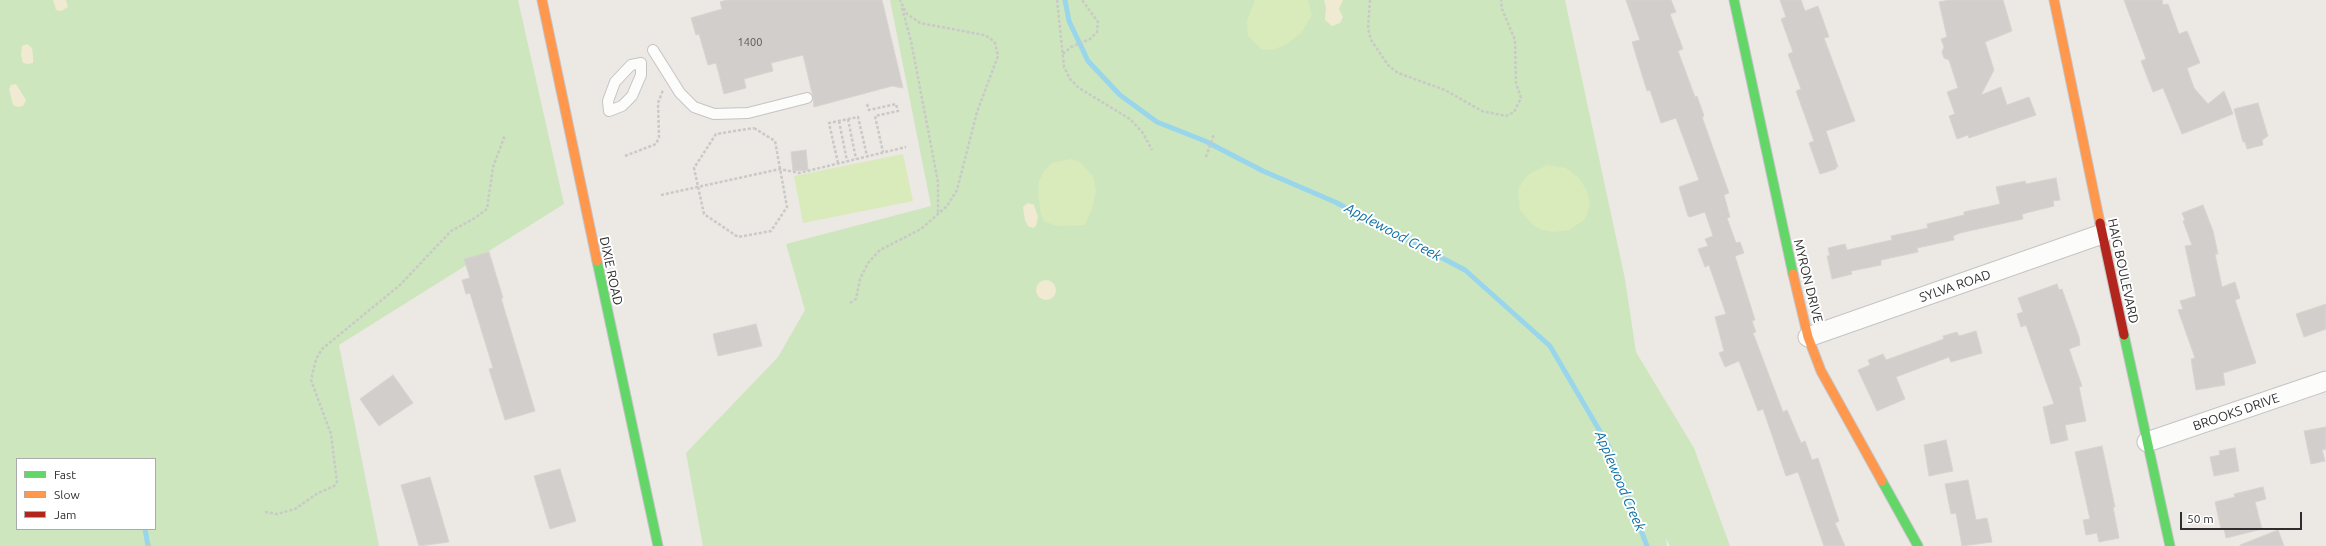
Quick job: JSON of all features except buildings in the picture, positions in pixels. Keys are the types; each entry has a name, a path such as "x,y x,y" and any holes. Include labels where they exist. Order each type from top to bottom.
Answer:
{"street":[{"name":"DIXIE ROAD","path":"542,0 658,546"},
{"name":"MYRON DRIVE","path":"1734,0 1786,247 1808,337 1821,371 1918,546"},
{"name":"HAIG BOULEVARD","path":"2054,0 2102,234 2170,546"},
{"name":"SYLVA ROAD","path":"1808,337 2102,234"},
{"name":"BROOKS DRIVE","path":"2147,442 2326,381"}],"lane":[{"path":"653,50 670,74 680,93 694,107 714,114 748,114 807,98"},
{"path":"641,63 641,75 632,96 622,106 609,111 608,101 614,82 632,65 641,63"}],"path":[{"path":"900,0 911,42 934,158 938,182 938,214"},
{"path":"1057,0 1062,55 1064,67 1070,79 1079,88 1130,119 1143,133 1152,150"},
{"path":"1062,55 1071,47 1094,36 1098,27 1095,16 1082,0"},
{"path":"1370,0 1368,28 1371,40 1388,65 1398,73 1445,90 1482,111 1506,116 1514,112 1520,98 1516,83 1515,40 1502,9 1501,0"},
{"path":"850,303 856,299 860,278 868,263 880,250 921,229 947,206 957,190 977,112 998,56 997,50 990,38 984,35 920,23 913,19 901,6"},
{"path":"625,156 656,144 659,137 658,103 670,74"},
{"path":"868,104 869,110 896,104 898,111 875,116 883,152"},
{"path":"838,164 829,123 858,117 867,156"},
{"path":"848,119 856,159"},
{"path":"839,121 847,161"},
{"path":"754,128 775,141 787,207 771,231 738,237 704,214 698,187 694,168 716,134 754,128"},
{"path":"1206,157 1214,134"},
{"path":"265,512 277,514 295,509 318,493 334,486 337,482 331,434 311,380 316,359 322,349 400,285 451,231 475,218 487,209 493,167 505,135"},
{"path":"661,194 780,169 799,173 906,147"},
{"path":"146,546 151,544"}],"green space":[{"path":"0,0 518,0 564,204 339,345 379,546 0,546"},
{"path":"890,0 1565,0 1625,279 1636,352 1694,448 1730,546 1670,546 1666,538 1667,546 703,546 686,453 778,357 805,310 786,244 931,206"},
{"path":"1255,0 1308,0 1312,15 1301,33 1287,44 1275,49 1262,50 1248,36 1247,21"},
{"path":"903,154 913,201 803,223 794,176"},
{"path":"1071,159 1080,162 1093,176 1096,191 1092,209 1085,225 1058,226 1045,222 1041,215 1038,194 1039,181 1044,171 1052,163"},
{"path":"1547,165 1566,168 1578,177 1586,189 1590,203 1588,212 1584,220 1569,230 1553,232 1542,230 1533,225 1520,210 1518,191 1522,182 1529,174"}],"sand":[{"path":"53,0 66,0 68,7 61,11 56,10"},
{"path":"1324,0 1343,0 1339,9 1343,17 1340,23 1332,26 1325,20 1326,8"},
{"path":"27,44 32,48 33,56 33,63 28,64 23,63 21,55 22,46"},
{"path":"16,84 26,100 23,106 18,107 13,105 9,89 11,85"},
{"path":"1028,203 1034,205 1038,217 1036,226 1033,228 1028,226 1025,220 1023,207"},
{"path":"1046,280 1053,283 1056,290 1053,297 1046,300 1039,297 1036,290 1039,283"}],"waterway":[{"name":"Applewood Creek","path":"1065,0 1069,21 1088,61 1120,95 1157,122 1205,141 1263,171 1335,202 1465,270 1550,346 1608,445 1647,546"},
{"path":"145,530 148,546"}],"traffic: fast":[{"path":"1734,0 1793,274"},
{"path":"597,261 658,546"},
{"path":"2124,335 2170,546"},
{"path":"1882,481 1918,546"}],"traffic: slow":[{"path":"542,0 597,261"},
{"path":"2054,0 2100,223"},
{"path":"1793,274 1808,337 1821,371 1882,481"}],"traffic: jam":[{"path":"2100,223 2124,335"}]}
